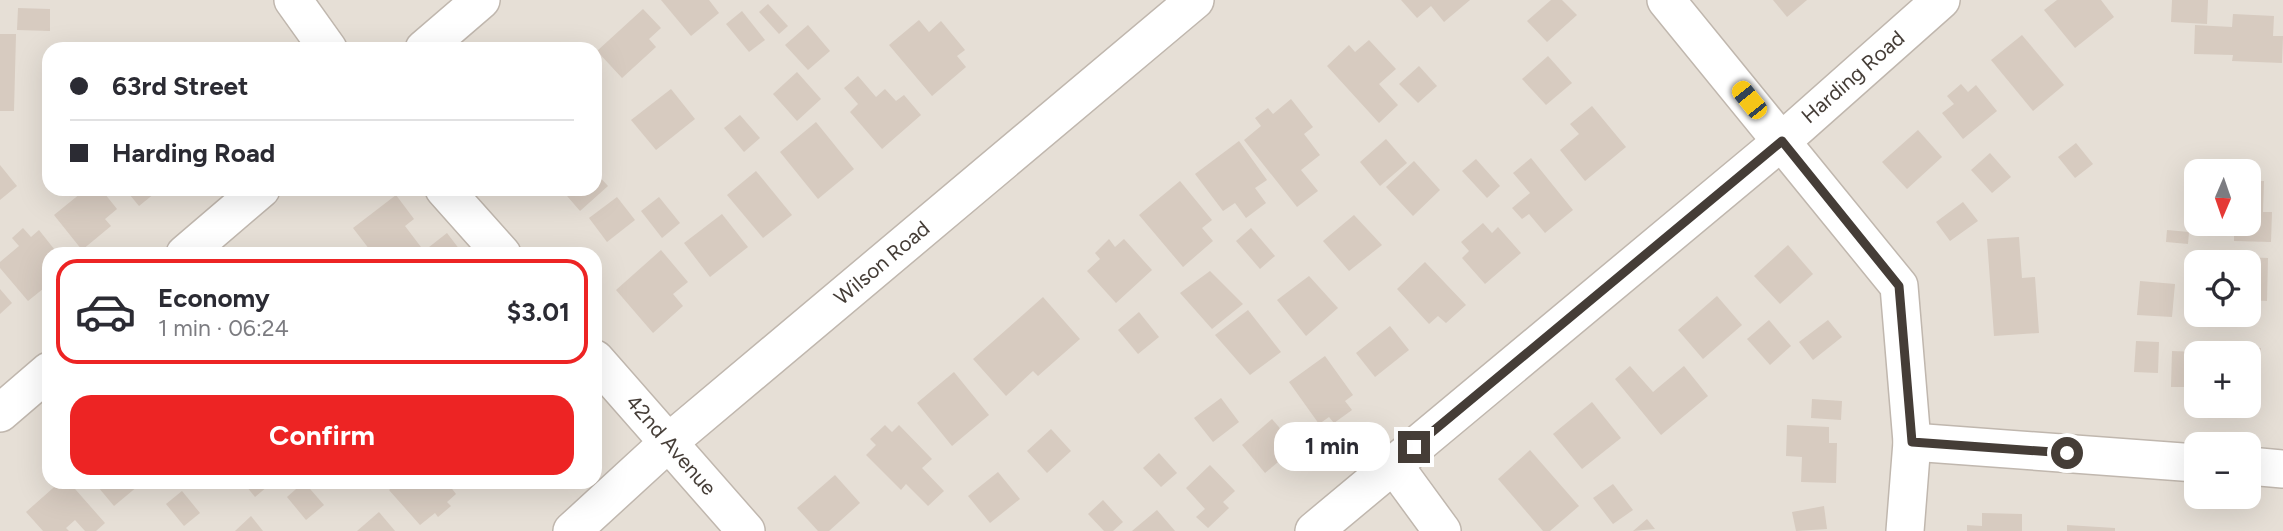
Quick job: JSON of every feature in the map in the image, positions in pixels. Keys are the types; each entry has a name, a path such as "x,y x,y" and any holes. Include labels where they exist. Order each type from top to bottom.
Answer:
{"street":[{"path":"293,0 323,42"},
{"path":"432,42 481,0"},
{"name":"Wilson Road","path":"572,531 669,442 1195,0"},
{"path":"1667,0 1899,286 1912,442 1905,531"},
{"name":"Harding Road","path":"1314,531 1782,141 1941,0"},
{"path":"193,247 253,196"},
{"path":"450,196 496,247"},
{"name":"42nd Avenue","path":"602,367 746,531"},
{"path":"0,413 42,377"},
{"path":"1912,442 2184,462"},
{"path":"1393,464 1442,531"},
{"path":"2261,467 2283,469"}],"shaded area":[{"path":"0,0 2283,0 2283,531 0,531"}],"building":[{"path":"661,0 709,0 719,13 691,36"},
{"path":"1401,0 1470,0 1444,22 1431,6 1417,18"},
{"path":"1551,0 1562,0 1577,15 1547,42 1527,21"},
{"path":"1773,0 1807,0 1787,17"},
{"path":"2057,0 2101,0 2114,17 2075,48 2044,10"},
{"path":"2172,0 2208,0 2207,24 2171,22"},
{"path":"768,4 788,26 779,34 759,12"},
{"path":"18,8 50,9 50,31 17,30"},
{"path":"643,9 661,28 649,39 656,47 622,78 602,56 602,46"},
{"path":"742,11 765,40 749,52 726,24"},
{"path":"2233,14 2274,16 2273,36 2283,36 2282,63 2232,61 2233,55 2194,54 2195,25 2232,27"},
{"path":"919,20 929,32 941,21 965,50 957,56 966,67 932,96 889,45"},
{"path":"808,25 830,51 808,70 785,45"},
{"path":"0,34 16,34 14,111 0,111"},
{"path":"2022,35 2064,85 2033,111 1991,60"},
{"path":"1369,40 1396,69 1379,84 1398,105 1379,123 1327,66 1349,45 1355,52"},
{"path":"1548,56 1572,83 1546,105 1522,79"},
{"path":"1419,66 1437,86 1418,103 1399,84"},
{"path":"797,72 821,99 797,121 773,94"},
{"path":"858,76 876,97 885,89 896,101 904,95 921,115 882,149 850,112 858,104 844,88"},
{"path":"1961,84 1968,92 1976,85 1997,111 1963,139 1942,113 1954,104 1947,96"},
{"path":"671,89 695,119 656,150 631,120"},
{"path":"1291,99 1313,127 1304,134 1320,155 1301,170 1318,191 1297,207 1244,140 1261,126 1255,118 1268,108 1273,114"},
{"path":"1592,106 1626,147 1585,181 1560,150 1579,134 1570,124"},
{"path":"740,115 760,138 744,152 724,128"},
{"path":"816,122 854,169 818,199 780,152"},
{"path":"1918,130 1942,157 1907,189 1882,162"},
{"path":"1386,139 1407,163 1380,186 1360,162"},
{"path":"1239,141 1267,180 1255,188 1266,203 1246,218 1235,203 1223,211 1195,174"},
{"path":"2076,143 2093,164 2075,178 2058,157"},
{"path":"1990,153 2011,177 1992,193 1971,170"},
{"path":"1531,158 1573,210 1545,233 1529,214 1522,219 1512,208 1530,193 1513,173"},
{"path":"1476,159 1500,186 1487,198 1462,171"},
{"path":"1414,161 1440,190 1413,216 1386,187"},
{"path":"0,165 17,186 0,200"},
{"path":"756,171 792,215 763,238 727,195"},
{"path":"602,180 608,186 602,191"},
{"path":"1180,181 1212,220 1202,228 1213,241 1183,267 1139,215"},
{"path":"2261,181 2264,181 2263,212 2272,212 2271,242 2234,241 2234,236 2261,236"},
{"path":"77,196 107,196 117,209 105,219 111,226 86,247 80,247 54,215"},
{"path":"131,196 151,196 139,206"},
{"path":"397,196 414,219 405,226 421,247 368,247 353,228"},
{"path":"567,196 597,196 580,211"},
{"path":"617,197 635,220 607,242 589,218"},
{"path":"659,197 680,223 662,238 641,211"},
{"path":"1963,202 1978,221 1950,241 1936,222"},
{"path":"722,214 748,247 710,277 684,243"},
{"path":"1354,215 1382,245 1349,271 1323,241"},
{"path":"1483,223 1492,233 1498,227 1521,253 1485,284 1462,258 1469,251 1461,242"},
{"path":"23,228 31,237 39,230 52,247 42,247 42,290 28,301 0,268 0,262 19,246 12,238"},
{"path":"1251,228 1275,256 1260,269 1236,241"},
{"path":"2167,230 2184,232 2184,236 2189,236 2188,244 2166,242"},
{"path":"447,233 458,247 429,247"},
{"path":"2019,237 2022,278 2035,277 2039,333 1994,336 1987,239"},
{"path":"1109,239 1115,247 1124,239 1152,270 1116,303 1087,271 1100,259 1095,253"},
{"path":"1788,245 1813,274 1780,304 1754,276"},
{"path":"661,250 688,282 673,294 683,306 653,333 616,290"},
{"path":"2261,258 2268,258 2267,301 2261,301"},
{"path":"1425,262 1466,305 1446,323 1438,316 1429,324 1397,289"},
{"path":"1210,271 1243,304 1212,329 1180,293"},
{"path":"1309,276 1338,308 1306,336 1277,300"},
{"path":"2140,281 2175,284 2172,317 2137,315"},
{"path":"0,289 12,303 0,314"},
{"path":"1717,296 1742,325 1703,359 1678,330"},
{"path":"1043,297 1080,339 1038,376 1033,371 1006,396 973,359"},
{"path":"1248,310 1281,352 1250,375 1215,335"},
{"path":"1139,312 1159,337 1138,354 1118,330"},
{"path":"1769,320 1791,346 1770,365 1747,339"},
{"path":"1828,320 1842,337 1813,360 1799,342"},
{"path":"1390,326 1409,350 1375,377 1356,353"},
{"path":"2136,341 2159,342 2158,373 2134,372"},
{"path":"2172,351 2184,352 2184,387 2171,387"},
{"path":"1325,356 1353,395 1345,401 1352,410 1334,423 1329,417 1319,424 1289,382"},
{"path":"1630,366 1653,392 1684,366 1708,396 1661,435 1615,379"},
{"path":"954,372 989,415 952,446 917,403"},
{"path":"1221,398 1239,422 1213,442 1194,418"},
{"path":"1812,399 1842,401 1841,420 1811,418"},
{"path":"1592,402 1621,438 1582,469 1553,434"},
{"path":"1272,419 1296,447 1265,473 1242,445"},
{"path":"885,425 892,432 899,425 932,459 922,468 944,491 928,506 906,484 901,490 866,455 876,445 870,439"},
{"path":"1787,425 1829,427 1829,443 1837,443 1836,483 1801,482 1802,457 1786,456"},
{"path":"1051,429 1071,451 1047,473 1027,451"},
{"path":"1530,450 1579,506 1550,531 1543,531 1498,479"},
{"path":"1159,453 1177,473 1161,487 1143,468"},
{"path":"1210,465 1235,491 1223,502 1229,508 1208,528 1196,517 1205,509 1186,488"},
{"path":"998,472 1020,499 990,523 968,496"},
{"path":"835,475 860,503 829,531 818,531 797,508"},
{"path":"1613,484 1633,510 1613,524 1593,498"},
{"path":"52,489 75,489 105,523 96,531 85,531 75,520 66,528 69,531 43,531 26,512"},
{"path":"100,489 134,489 114,506"},
{"path":"248,489 264,489 255,497"},
{"path":"296,489 310,489 324,505 306,520 287,497"},
{"path":"452,489 456,494 447,502 451,506 438,517 435,513 420,525 389,490"},
{"path":"182,491 200,513 184,526 166,504"},
{"path":"1103,500 1123,522 1113,531 1104,531 1088,514"},
{"path":"1824,506 1827,529 1796,531 1792,512"},
{"path":"1157,510 1175,531 1132,531"},
{"path":"379,512 395,531 357,531"},
{"path":"1982,513 2022,514 2022,531 1967,531 1967,525 1982,526"},
{"path":"251,516 263,531 235,531"},
{"path":"1647,519 1655,529 1633,531"},
{"path":"2067,525 2115,528 2115,531 2067,531"}],"route":[{"path":"1414,447 1782,141 1899,286 1912,442 2067,453"}]}
